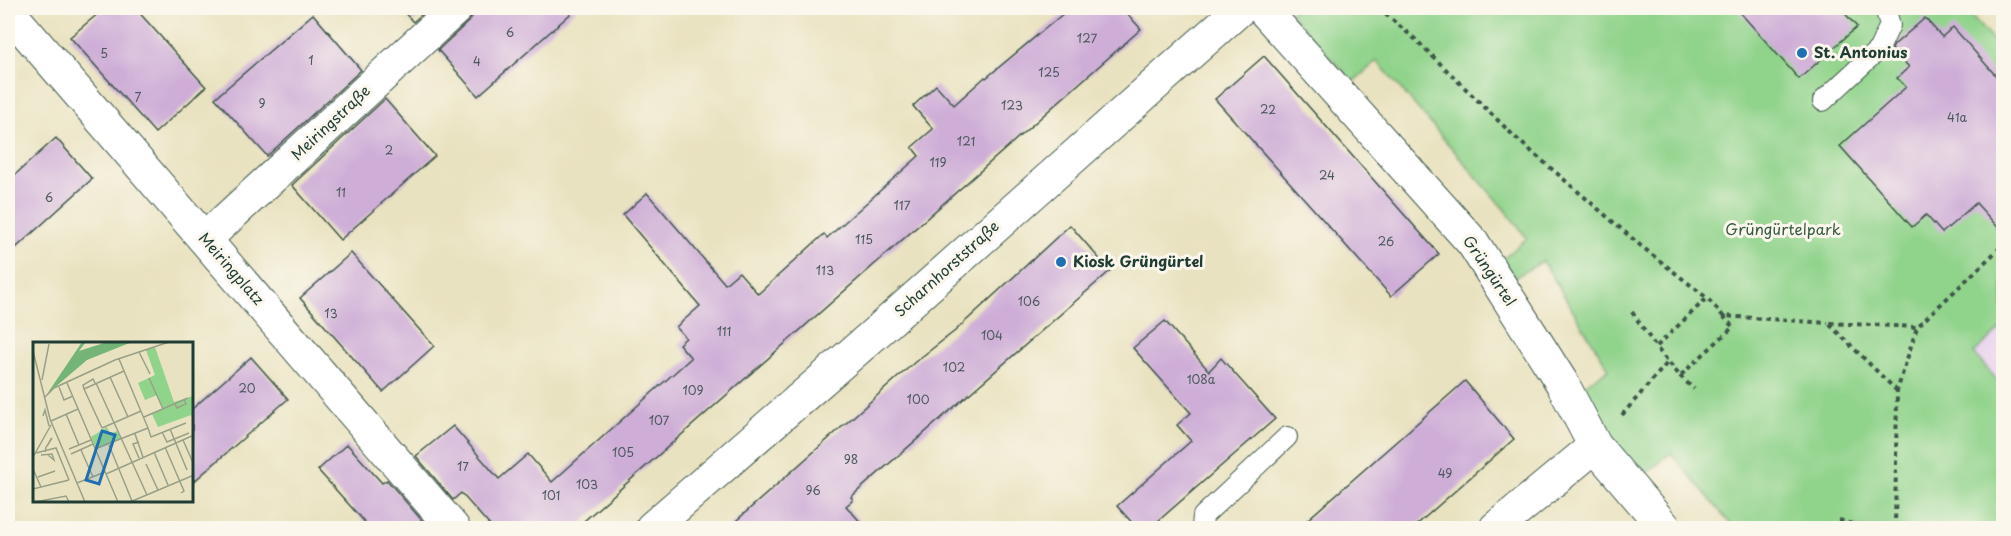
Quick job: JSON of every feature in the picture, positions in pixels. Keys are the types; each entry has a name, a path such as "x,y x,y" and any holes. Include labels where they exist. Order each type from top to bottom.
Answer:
{"street":[{"name":"Meiringstraße","path":"205,238 456,8"},
{"name":"Scharnhorststraße","path":"652,528 879,330 1241,8"},
{"name":"Grüngürtel","path":"1262,8 1473,243 1562,383 1595,446 1665,528"},
{"name":"Meiringplatz","path":"8,11 453,528"},
{"path":"1496,528 1595,446"}],"lane":[{"path":"1823,101 1879,49 1890,25 1885,8"},
{"path":"1202,528 1203,516 1287,437"}],"path":[{"path":"1378,8 1415,39 1516,138 1641,246 1707,298 1733,327 1680,376"},
{"path":"1895,528 1897,391 1917,327 2004,244"},
{"path":"1656,347 1707,298"},
{"path":"1632,312 1668,362 1694,389"},
{"path":"1723,316 1917,327"},
{"path":"1828,323 1897,391"},
{"path":"1595,446 1668,362"},
{"path":"1839,520 1866,528"}],"shaded area":[{"path":"2003,327 2003,387 1974,353"}],"green space":[{"name":"Grüngürtelpark","path":"1296,8 1964,8 2003,52 2003,327 1974,353 2003,387 2003,528 1734,528 1671,453 1642,477 1615,447 1581,387 1609,369 1543,261 1514,278 1503,259 1527,238 1377,61 1353,82 1290,13"}],"building":[{"path":"105,8 135,8 206,87 155,133 70,37"},
{"path":"400,8 429,8 413,22"},
{"path":"474,8 577,8 478,96 438,50 469,21 474,14"},
{"path":"1070,8 1122,8 1141,29 576,528 492,528 461,493 453,500 416,456 453,426 499,479 528,454 552,482 691,358 679,344 686,338 676,327 700,306 623,215 647,193 725,284 739,272 758,294 824,234 827,238 919,156 912,147 933,129 913,106 936,85 954,105"},
{"name":"St. Antonius","path":"1736,8 1840,8 1857,27 1799,79"},
{"path":"313,14 361,70 267,156 215,98"},
{"path":"1925,18 1942,37 1953,27 2004,85 2004,234 1976,203 1942,233 1926,215 1912,227 1840,146 1906,87 1897,78 1909,67 1892,49"},
{"path":"1264,56 1439,254 1391,296 1215,99"},
{"path":"385,99 435,156 340,240 292,185"},
{"path":"56,138 92,179 8,255 8,181"},
{"path":"1070,225 1110,271 851,497 853,500 846,506 866,528 728,528 915,362 955,331"},
{"path":"351,253 434,346 383,392 300,298"},
{"path":"1165,321 1209,371 1221,358 1275,419 1150,528 1137,528 1117,506 1191,441 1177,425 1191,413 1133,348"},
{"path":"251,357 288,399 194,481 194,407"},
{"path":"1465,381 1514,439 1413,528 1298,528"},
{"path":"347,444 382,483 387,480 425,524 421,528 370,528 318,470"}],"place":[{"name":"St. Antonius","path":"1802,53"},
{"name":"Kiosk Grüngürtel","path":"1061,262"}]}
